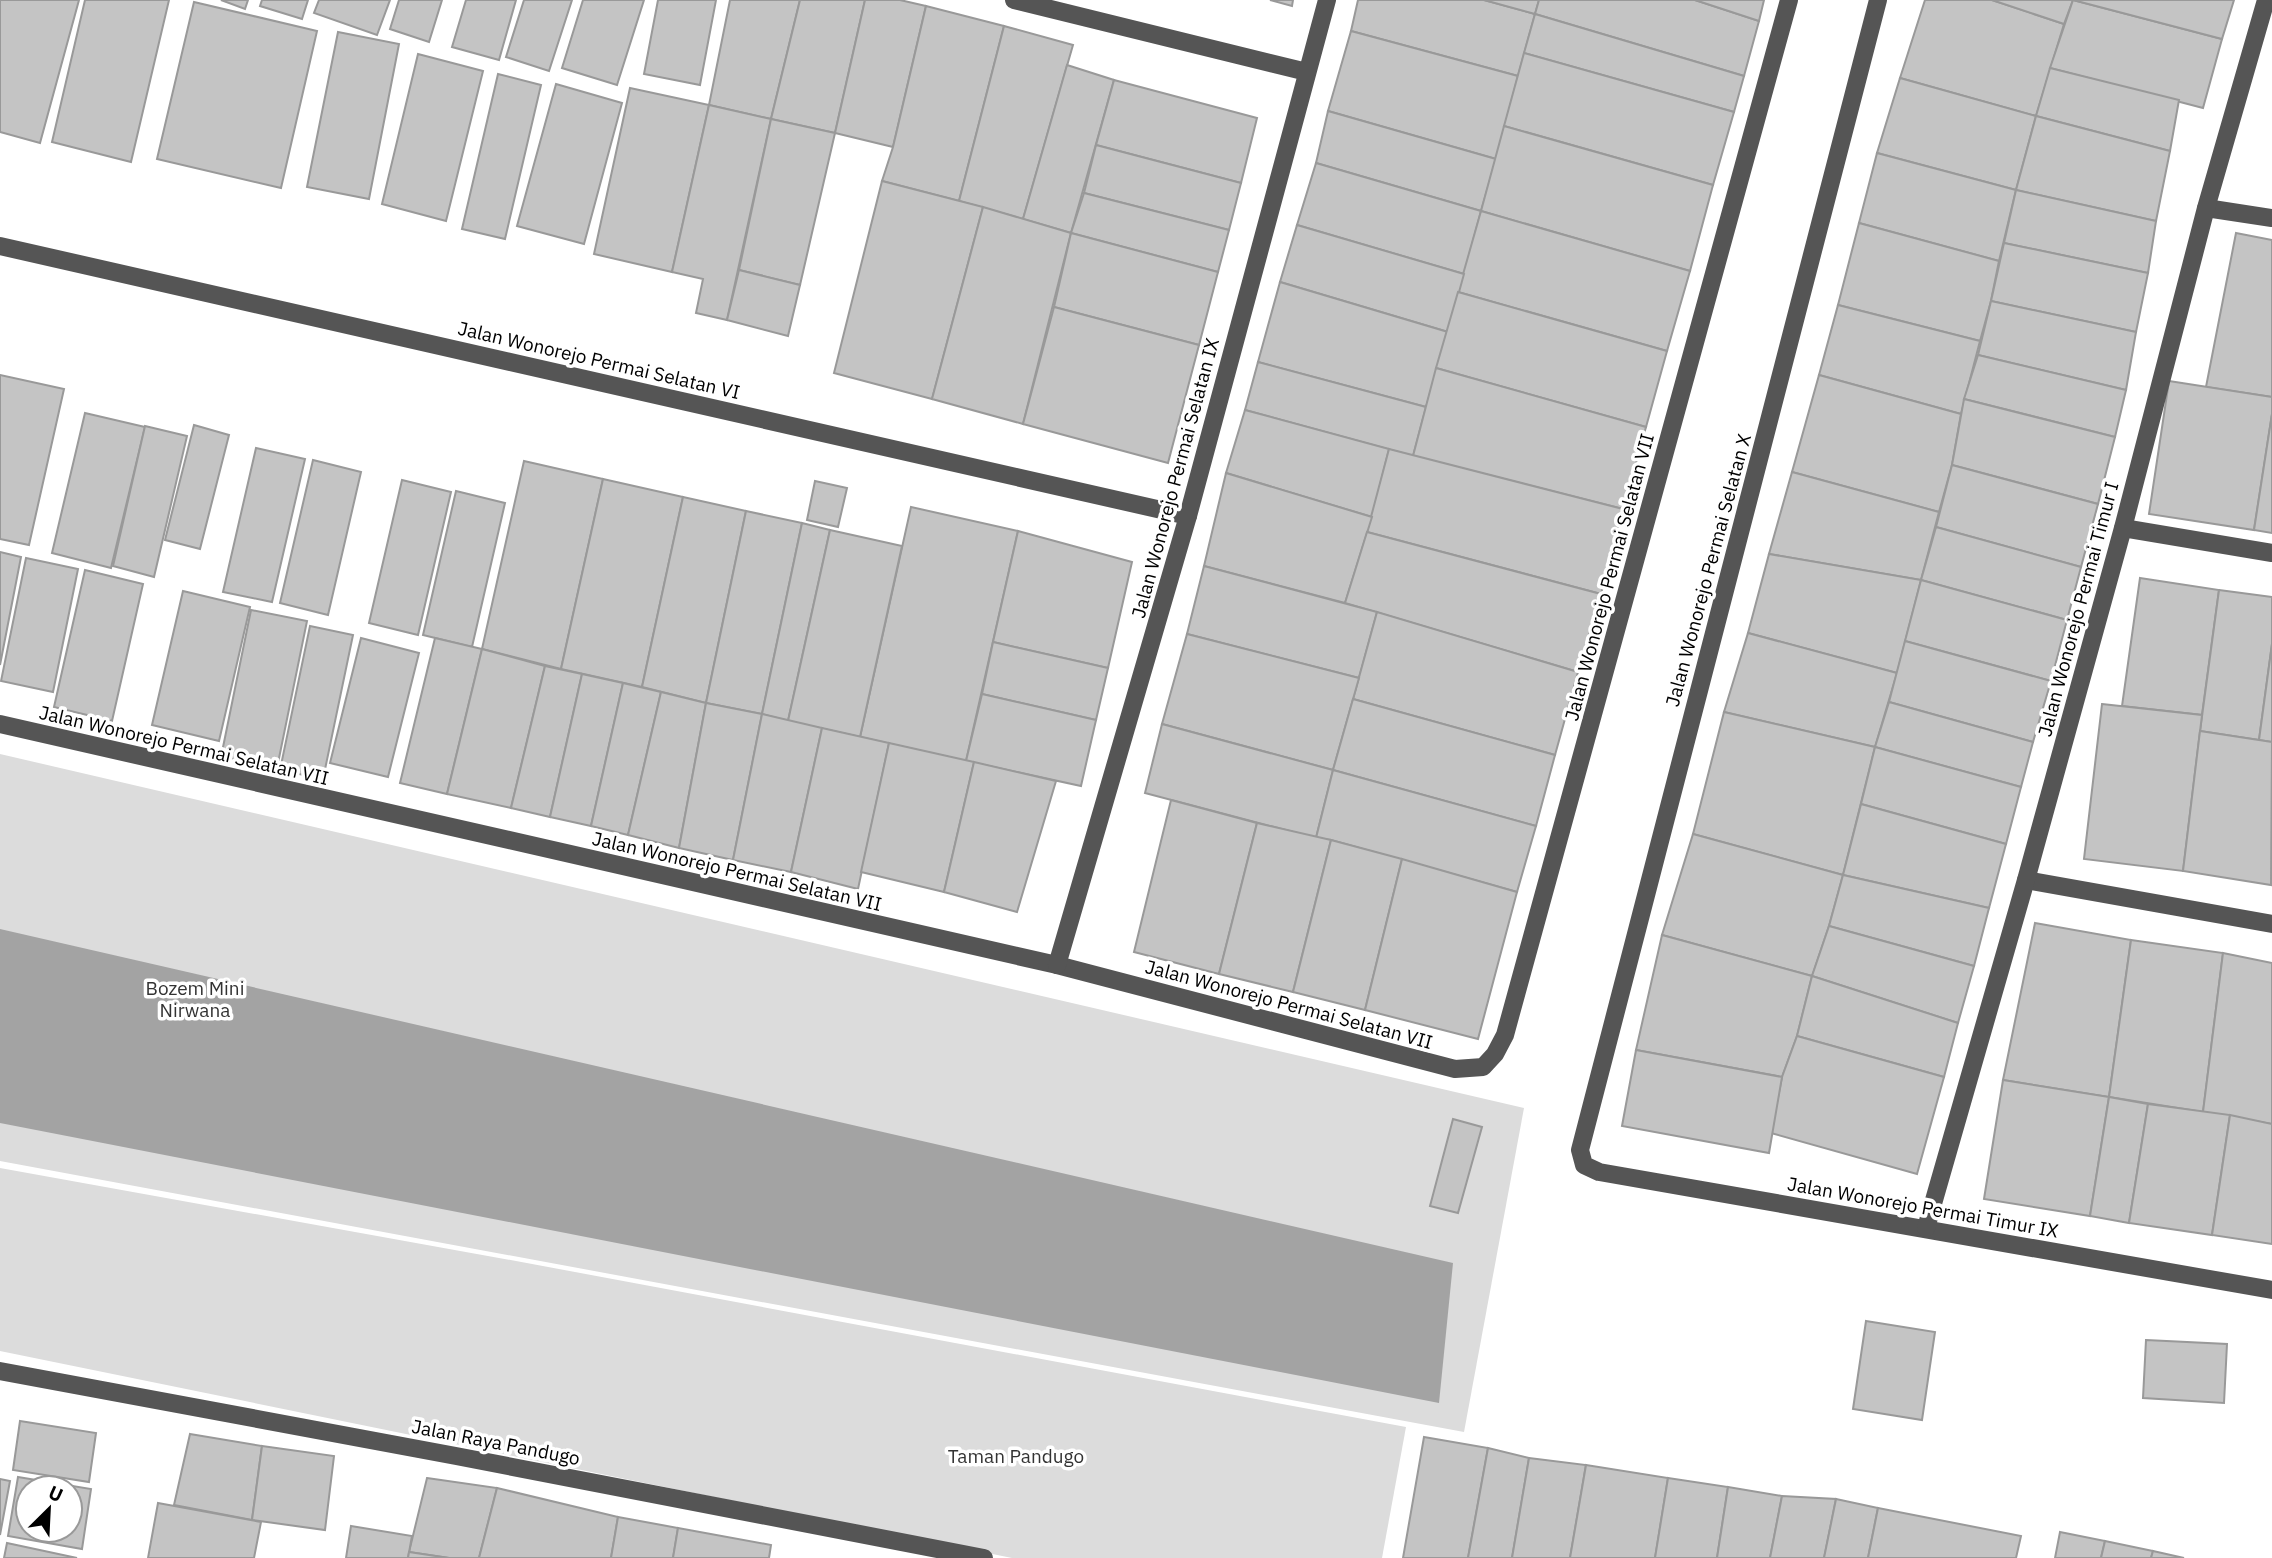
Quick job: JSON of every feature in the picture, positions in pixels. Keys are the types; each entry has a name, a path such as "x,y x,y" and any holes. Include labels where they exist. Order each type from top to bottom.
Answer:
{"street":[{"path":"1014,0 1307,72"},
{"name":"Jalan Wonorejo Permai Selatan IX","path":"1057,965 1188,516 1327,0"},
{"name":"Jalan Wonorejo Permai Selatan VII","path":"0,724 1057,965 1455,1069 1483,1067 1495,1054 1505,1035 1789,0"},
{"name":"Jalan Wonorejo Permai Selatan X","path":"1580,1150 1878,0"},
{"name":"Jalan Wonorejo Permai Timur I","path":"1926,1228 2123,528 2206,208 2267,7"},
{"path":"2206,208 2272,218"},
{"name":"Jalan Wonorejo Permai Selatan VI","path":"0,246 1188,516"},
{"path":"2123,528 2272,553"},
{"path":"2026,880 2272,925"},
{"name":"Jalan Wonorejo Permai Timur IX","path":"1580,1150 1584,1165 1599,1172 2272,1290"},
{"name":"Jalan Raya Pandugo","path":"0,1371 984,1558"}],"green space":[{"name":"Bozem Mini Nirwana","path":"0,754 1524,1108 1464,1432 0,1161"},
{"name":"Taman Pandugo","path":"0,1168 1406,1427 1382,1558 1012,1558 0,1351"}],"shaded area":[{"path":"0,929 1453,1263 1439,1403 0,1123"}],"building":[{"path":"0,0 79,0 40,143 0,132"},
{"path":"85,0 169,0 131,162 52,142"},
{"path":"221,0 248,0 245,9"},
{"path":"262,0 308,0 302,19 260,6"},
{"path":"319,0 390,0 377,35 314,13"},
{"path":"399,0 442,0 429,42 390,29"},
{"path":"466,0 516,0 499,60 452,47"},
{"path":"524,0 572,0 549,71 506,57"},
{"path":"583,0 644,0 617,85 562,68"},
{"path":"658,0 716,0 700,85 644,74"},
{"path":"730,0 800,0 771,119 709,105"},
{"path":"800,0 865,0 835,133 771,119"},
{"path":"865,0 900,0 926,6 893,147 835,133"},
{"path":"1270,0 1293,0 1292,6"},
{"path":"1358,0 1484,0 1535,14 1518,76 1351,31"},
{"path":"1484,0 1539,0 1535,14"},
{"path":"1539,0 1695,0 1759,21 1744,76 1535,14"},
{"path":"1695,0 1764,0 1759,21"},
{"path":"1925,0 1992,0 2064,24 2036,116 1900,78"},
{"path":"1992,0 2073,0 2064,24"},
{"path":"2073,0 2222,39 2203,108 2050,68"},
{"path":"2073,0 2234,0 2222,39"},
{"path":"194,2 317,31 281,188 157,159"},
{"path":"926,6 1004,26 959,201 882,181 893,147"},
{"path":"1535,14 1744,76 1734,112 1524,53"},
{"path":"1004,26 1073,45 1023,219 959,201"},
{"path":"1351,31 1518,76 1496,159 1328,111"},
{"path":"338,32 399,44 369,199 307,187"},
{"path":"1524,53 1734,112 1713,185 1504,126"},
{"path":"418,54 483,71 446,221 382,204"},
{"path":"1067,65 1114,80 1071,233 1023,219"},
{"path":"2050,68 2179,100 2170,151 2036,116"},
{"path":"498,74 541,85 505,239 462,229"},
{"path":"1900,78 2036,116 2016,190 1877,153"},
{"path":"1114,80 1257,118 1241,183 1096,145"},
{"path":"556,84 622,103 584,244 517,226"},
{"path":"630,88 709,105 672,272 594,254"},
{"path":"709,105 771,119 727,320 696,313 703,279 672,272"},
{"path":"1328,111 1496,159 1481,211 1316,163"},
{"path":"2036,116 2170,151 2156,221 2016,190"},
{"path":"771,119 835,133 800,285 739,270"},
{"path":"1504,126 1713,185 1690,271 1481,211"},
{"path":"1096,145 1241,183 1229,230 1084,193"},
{"path":"1877,153 2016,190 1999,261 1859,223"},
{"path":"1316,163 1481,211 1464,274 1297,225"},
{"path":"882,181 983,207 932,399 834,373"},
{"path":"2016,190 2156,221 2148,273 2004,243"},
{"path":"1084,193 1229,230 1218,272 1071,233"},
{"path":"983,207 1071,233 1023,424 932,399"},
{"path":"1481,211 1690,271 1667,351 1458,292"},
{"path":"1859,223 1999,261 1980,341 1838,305"},
{"path":"1297,225 1464,274 1448,332 1280,282"},
{"path":"1071,233 1218,272 1199,345 1054,307"},
{"path":"2236,233 2272,240 2272,397 2206,387"},
{"path":"2004,243 2148,273 2136,332 1991,301"},
{"path":"739,270 800,285 788,336 727,320"},
{"path":"1280,282 1448,332 1426,407 1258,362"},
{"path":"1458,292 1667,351 1646,427 1436,368"},
{"path":"1991,301 2136,332 2126,390 1978,355"},
{"path":"1838,305 1980,341 1961,414 1819,375"},
{"path":"1054,307 1199,345 1168,463 1023,424"},
{"path":"1978,355 2126,390 2115,437 1964,399"},
{"path":"1258,362 1426,407 1413,456 1245,410"},
{"path":"1436,368 1646,427 1623,509 1413,456"},
{"path":"0,375 64,389 29,545 0,539"},
{"path":"1819,375 1961,414 1952,465 1939,512 1792,472"},
{"path":"2169,381 2272,397 2272,414 2254,530 2149,514"},
{"path":"1964,399 2115,437 2098,504 1952,465"},
{"path":"1245,410 1389,449 1372,517 1226,473"},
{"path":"85,413 145,427 111,568 52,553"},
{"path":"2272,414 2272,533 2254,530"},
{"path":"194,425 229,435 200,549 165,540"},
{"path":"145,426 187,436 154,577 113,566"},
{"path":"256,448 305,459 272,602 223,592"},
{"path":"1389,449 1623,509 1601,594 1367,532"},
{"path":"313,460 361,472 328,615 280,603"},
{"path":"524,461 603,479 561,669 482,649"},
{"path":"1952,465 2098,504 2081,567 1936,527"},
{"path":"1792,472 1939,512 1921,580 1769,554"},
{"path":"1226,473 1372,517 1345,603 1204,566"},
{"path":"603,479 683,497 642,687 561,669"},
{"path":"402,480 451,492 418,635 369,623"},
{"path":"815,481 847,488 838,527 807,520"},
{"path":"456,491 505,503 472,647 423,635"},
{"path":"683,497 746,511 706,703 642,687"},
{"path":"911,507 1018,531 966,761 860,737"},
{"path":"746,511 802,523 762,714 706,703"},
{"path":"802,523 830,530 788,721 762,714"},
{"path":"1936,527 2081,567 2067,620 1921,580"},
{"path":"830,530 902,546 860,737 788,721"},
{"path":"1018,531 1132,562 1108,668 993,642"},
{"path":"1367,532 1601,594 1578,672 1345,603"},
{"path":"0,552 21,557 0,665"},
{"path":"1769,554 1921,580 1897,673 1748,633"},
{"path":"26,558 78,569 53,692 1,681"},
{"path":"1204,566 1377,612 1359,678 1187,634"},
{"path":"85,570 143,584 112,721 54,707"},
{"path":"2140,578 2219,590 2202,715 2122,706"},
{"path":"1921,580 2067,620 2051,681 1905,641"},
{"path":"2219,590 2272,597 2272,644 2259,740 2200,731"},
{"path":"183,591 250,607 219,741 152,725"},
{"path":"251,610 307,621 277,768 221,757"},
{"path":"1377,612 1578,672 1555,755 1353,699"},
{"path":"310,626 353,635 323,779 280,770"},
{"path":"1748,633 1897,673 1875,747 1724,712"},
{"path":"1187,634 1359,678 1333,770 1162,724"},
{"path":"361,638 419,653 388,777 330,763"},
{"path":"435,638 482,649 447,794 400,783"},
{"path":"1905,641 2051,681 2033,742 1889,702"},
{"path":"993,642 1108,668 1096,720 982,694"},
{"path":"2272,644 2272,742 2259,740"},
{"path":"482,649 545,666 511,808 447,794"},
{"path":"545,666 582,674 550,817 511,808"},
{"path":"582,674 623,683 591,826 550,817"},
{"path":"623,683 661,692 628,835 591,826"},
{"path":"661,692 706,703 679,848 628,835"},
{"path":"982,694 1096,720 1081,786 966,761"},
{"path":"1353,699 1555,755 1536,826 1333,770"},
{"path":"1889,702 2033,742 2021,787 1875,747"},
{"path":"706,703 762,714 733,860 679,848"},
{"path":"2102,704 2202,715 2183,871 2084,859"},
{"path":"1724,712 1875,747 1843,875 1693,834"},
{"path":"762,714 822,728 791,872 733,860"},
{"path":"1162,724 1333,770 1316,838 1145,793"},
{"path":"822,728 889,743 858,889 791,872"},
{"path":"2200,731 2272,742 2271,885 2183,871"},
{"path":"889,743 974,762 944,892 861,872"},
{"path":"1875,747 2021,787 2006,844 1861,804"},
{"path":"974,762 1056,781 1017,912 944,892"},
{"path":"1333,770 1536,826 1517,892 1316,838"},
{"path":"1171,800 1257,823 1219,974 1134,952"},
{"path":"1861,804 2006,844 1989,908 1843,875"},
{"path":"1257,823 1331,840 1293,992 1219,974"},
{"path":"1693,834 1843,875 1812,976 1662,935"},
{"path":"1331,840 1402,859 1365,1010 1293,992"},
{"path":"1402,859 1517,892 1478,1039 1365,1010"},
{"path":"1843,875 1989,908 1974,966 1829,926"},
{"path":"2035,923 2131,940 2109,1097 2003,1080"},
{"path":"1829,926 1974,966 1958,1023 1812,976"},
{"path":"1662,935 1812,976 1797,1036 1782,1077 1636,1050"},
{"path":"2131,940 2223,953 2203,1112 2109,1097"},
{"path":"2223,953 2272,963 2272,1124 2203,1112"},
{"path":"1812,976 1958,1023 1944,1077 1797,1036"},
{"path":"1797,1036 1944,1077 1917,1174 1771,1133 1782,1077"},
{"path":"1636,1050 1782,1077 1769,1153 1622,1126"},
{"path":"2003,1080 2109,1097 2090,1216 1984,1199"},
{"path":"2109,1097 2148,1104 2129,1223 2090,1216"},
{"path":"2148,1104 2230,1115 2212,1235 2129,1223"},
{"path":"2230,1115 2272,1124 2272,1244 2212,1235"},
{"path":"1453,1119 1482,1127 1458,1213 1430,1206"},
{"path":"1866,1321 1935,1332 1922,1420 1853,1409"},
{"path":"2146,1340 2227,1344 2224,1403 2143,1398"},
{"path":"20,1421 96,1433 89,1482 84,1481 84,1474 38,1474 13,1470"},
{"path":"190,1434 262,1446 252,1520 174,1505"},
{"path":"1424,1437 1488,1448 1468,1558 1403,1558"},
{"path":"262,1446 334,1456 325,1530 252,1520"},
{"path":"1488,1448 1529,1458 1512,1558 1468,1558"},
{"path":"1529,1458 1586,1465 1570,1558 1512,1558"},
{"path":"1586,1465 1668,1478 1655,1558 1570,1558"},
{"path":"427,1478 497,1488 479,1558 449,1558 409,1552"},
{"path":"1668,1478 1728,1487 1717,1558 1655,1558"},
{"path":"0,1479 10,1481 0,1535"},
{"path":"1728,1487 1782,1496 1770,1558 1717,1558"},
{"path":"84,1488 91,1489 84,1536"},
{"path":"497,1488 618,1517 611,1558 479,1558"},
{"path":"1782,1496 1836,1499 1824,1558 1770,1558"},
{"path":"1836,1499 1878,1508 1868,1558 1824,1558"},
{"path":"14,1501 14,1537 8,1536"},
{"path":"158,1503 261,1522 254,1558 148,1558"},
{"path":"1878,1508 2021,1536 2016,1558 1868,1558"},
{"path":"618,1517 678,1528 673,1558 611,1558"},
{"path":"351,1526 412,1536 408,1558 346,1558"},
{"path":"678,1528 771,1545 769,1558 673,1558"},
{"path":"2060,1532 2105,1541 2101,1558 2055,1558"},
{"path":"2105,1541 2153,1551 2151,1558 2101,1558"},
{"path":"7,1543 77,1558 4,1558"},
{"path":"54,1544 83,1544 82,1549"},
{"path":"2153,1551 2184,1558 2151,1558"},
{"path":"409,1552 449,1558 408,1558"}]}
